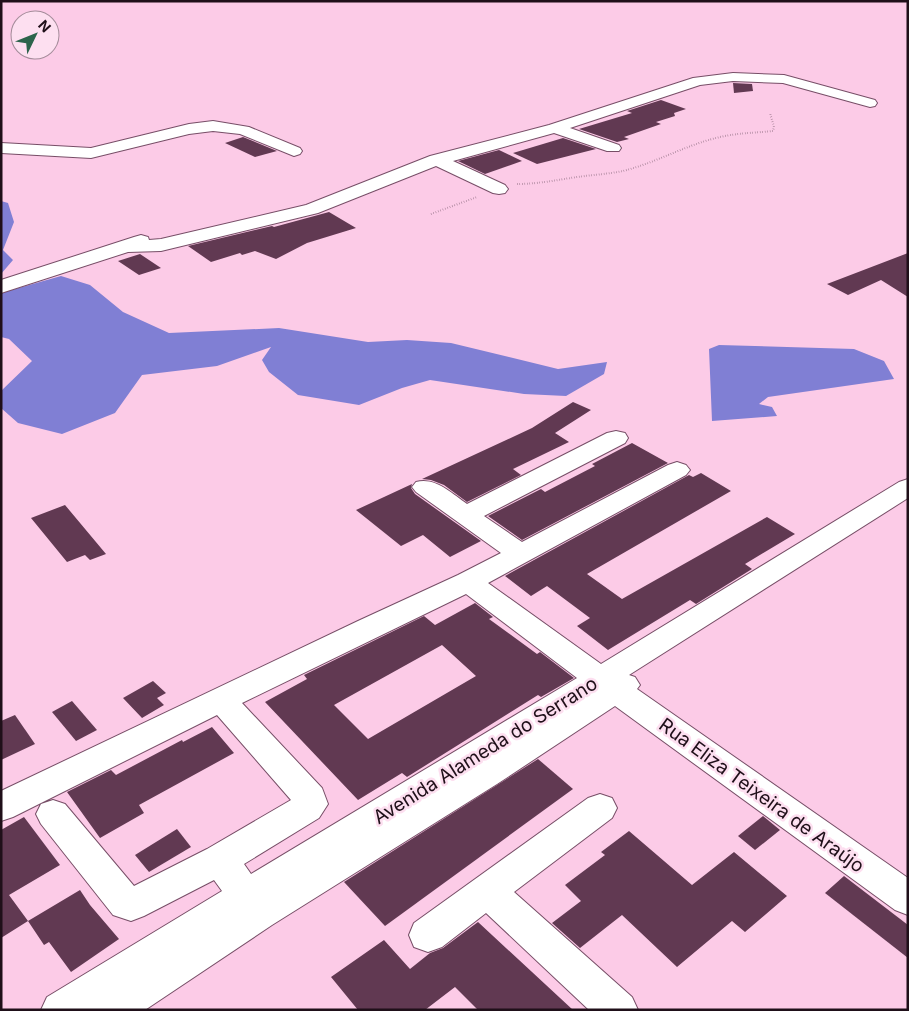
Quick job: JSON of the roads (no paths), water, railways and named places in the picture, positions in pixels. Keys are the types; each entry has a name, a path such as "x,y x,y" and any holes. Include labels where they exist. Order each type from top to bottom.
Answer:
{"street":[{"path":"339,182 720,66"},
{"path":"125,246 160,245 312,209 436,160 555,128 698,81 733,77 784,79 870,103"},
{"path":"1,148 91,153 189,129 213,126 243,130 294,151"},
{"path":"555,128 613,148"},
{"path":"436,160 499,189"},
{"path":"1,286 125,246 282,199"},
{"path":"465,515 616,438"},
{"path":"1,807 368,628 468,582 677,470"},
{"name":"Avenida Alameda do Serrano","path":"61,1010 485,775 608,684 908,486"},
{"path":"425,487 521,554"},
{"name":"Avenida Alameda do Serrano","path":"608,684 908,505"},
{"name":"Rua Eliza Teixeira de Araújo","path":"468,582 908,899"},
{"path":"53,814 126,904 136,903 220,860 297,816 311,804 310,798 231,711"},
{"path":"428,935 489,892 600,808"},
{"path":"220,860 253,905"},
{"path":"489,892 618,1010"},
{"name":"Avenida Alameda do Serrano","path":"111,1010 253,905"}]}
